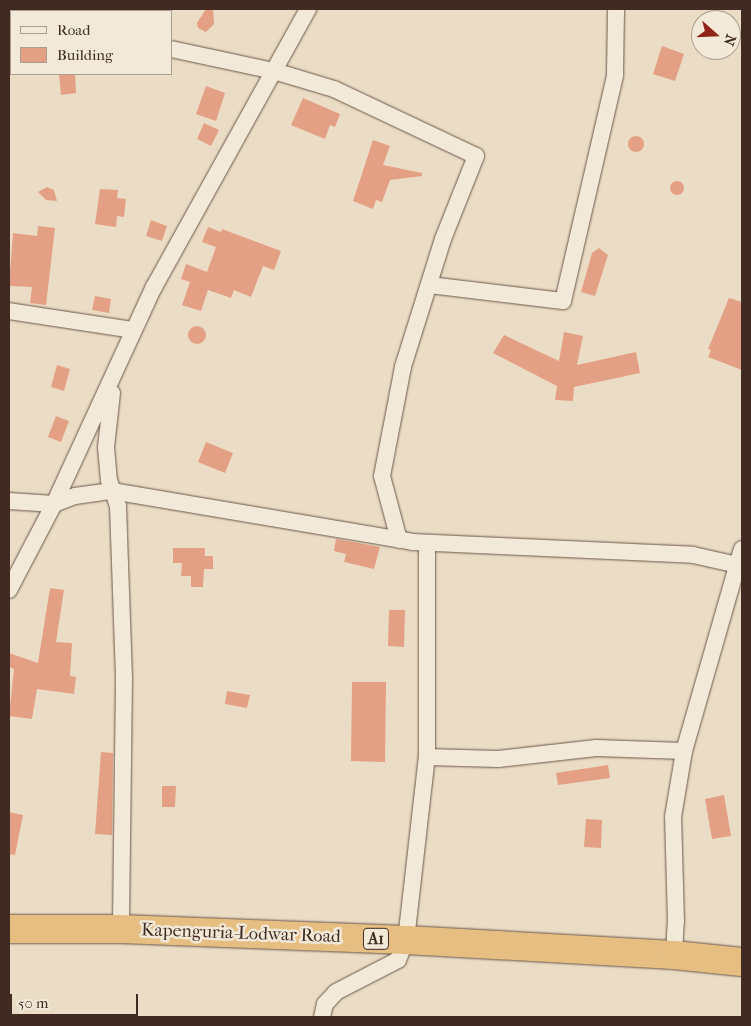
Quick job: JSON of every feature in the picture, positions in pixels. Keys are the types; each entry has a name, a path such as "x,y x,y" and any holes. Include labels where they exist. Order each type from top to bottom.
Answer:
{"highway":[{"name":"Kapenguria-Lodwar Road","path":"9,929 122,929 406,940 674,955 742,962"}],"street":[{"path":"9,590 54,504 113,381 133,330 308,9"},
{"path":"429,285 563,301 615,75 616,9"},
{"path":"172,50 274,71 334,89 476,156 429,285 403,367 382,476 399,540"},
{"path":"9,311 133,330"},
{"path":"113,381 106,447 112,492 118,506 124,678 122,929"},
{"path":"9,501 54,504 75,496 112,492 399,540 428,543 693,555 738,565"},
{"path":"322,1017 325,1004 336,992 398,960 406,940 427,757 428,543"},
{"path":"674,955 676,922 673,817 684,751 742,549"},
{"path":"427,757 498,759 596,748 684,751"}],"building":[{"path":"206,9 213,9 214,24 206,32 198,28 197,23"},
{"path":"662,46 684,54 675,81 653,74"},
{"path":"59,75 75,75 76,93 61,95"},
{"path":"206,86 225,93 216,121 196,114"},
{"path":"303,98 340,114 335,127 330,125 325,139 291,125"},
{"path":"204,123 219,130 211,146 197,139"},
{"path":"636,136 642,138 644,144 642,150 636,152 630,150 628,144 630,138"},
{"path":"373,140 390,146 383,165 422,173 422,176 390,180 382,202 376,200 373,209 353,201"},
{"path":"674,181 680,181 684,188 680,195 674,195 670,191 670,185"},
{"path":"47,187 54,190 57,201 46,200 38,192"},
{"path":"100,189 118,190 117,198 126,199 124,217 117,216 116,227 95,224"},
{"path":"151,220 167,226 162,241 146,236"},
{"path":"38,226 55,228 46,305 30,303 32,287 9,286 13,233 37,236"},
{"path":"208,227 221,232 222,229 281,251 274,270 263,266 251,297 234,290 231,298 208,290 201,311 182,305 190,282 181,279 186,264 207,272 216,247 202,242"},
{"path":"599,248 608,255 595,296 581,292 592,253"},
{"path":"95,296 111,299 109,313 92,310"},
{"path":"729,298 742,302 742,370 708,357 711,350 708,349"},
{"path":"197,326 203,329 206,335 203,341 197,344 191,341 188,335 191,329"},
{"path":"564,332 583,336 577,365 636,352 640,373 574,387 573,401 555,400 557,386 493,353 504,335 559,361"},
{"path":"57,365 70,369 64,391 51,387"},
{"path":"56,416 69,421 61,442 48,437"},
{"path":"206,442 233,453 225,473 198,462"},
{"path":"336,539 380,547 374,569 344,562 346,554 334,551"},
{"path":"173,548 205,548 205,556 213,556 213,569 204,569 203,587 191,587 191,576 181,576 182,563 173,563"},
{"path":"50,588 64,590 56,642 72,643 70,676 76,677 74,694 37,689 32,719 9,716 14,669 9,667 9,653 38,663"},
{"path":"389,610 405,610 404,647 388,646"},
{"path":"352,682 386,682 385,762 351,761"},
{"path":"227,691 250,695 247,708 225,704"},
{"path":"101,752 113,753 112,835 95,834"},
{"path":"608,765 610,778 558,785 556,773"},
{"path":"162,786 176,786 175,807 162,807"},
{"path":"724,795 731,836 712,839 705,799"},
{"path":"9,812 23,815 15,855 9,854"},
{"path":"586,819 602,820 601,848 584,847"}]}
